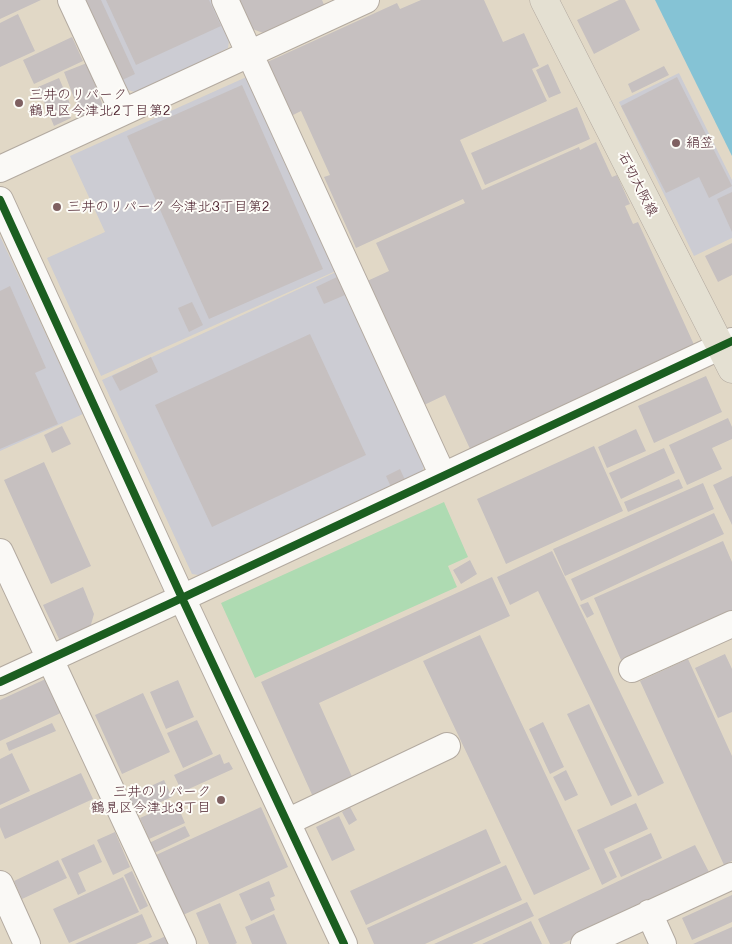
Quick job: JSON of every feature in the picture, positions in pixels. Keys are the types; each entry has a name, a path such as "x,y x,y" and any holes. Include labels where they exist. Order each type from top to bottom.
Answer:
{"main road":[{"name":"石切大阪線","path":"544,0 728,353"}],"street":[{"path":"71,0 123,112"},
{"path":"225,0 444,476"},
{"path":"0,169 366,0"},
{"path":"0,200 182,598 344,944"},
{"path":"0,682 444,476 728,353"},
{"path":"0,552 183,944"},
{"path":"632,669 732,624"},
{"path":"288,822 447,746"},
{"path":"584,944 732,876"},
{"path":"0,884 27,944"},
{"path":"649,913 663,944"}],"shaded area":[{"path":"78,0 215,0 230,33 228,48 138,93 118,87"},
{"path":"679,73 732,180 732,238 694,256 619,102"},
{"path":"251,75 338,270 101,376 47,258 105,232 70,156"},
{"path":"0,236 83,414 0,451"},
{"path":"338,271 425,463 422,473 205,576 192,574 102,380"}],"green space":[{"path":"444,502 468,557 448,566 457,587 255,678 221,603"}],"water":[{"path":"655,0 732,0 732,156"}],"building":[{"path":"0,0 41,0 0,19"},
{"path":"78,0 101,0 135,74 116,83"},
{"path":"106,0 209,0 221,26 136,65"},
{"path":"235,0 322,0 325,7 266,34 247,27"},
{"path":"421,0 484,0 503,42 524,33 539,66 532,69 547,101 460,140 482,190 579,147 580,150 596,142 612,177 617,175 630,204 625,206 633,224 638,222 696,349 471,451 445,395 422,406 365,282 389,271 376,243 465,203 463,199 356,248 324,177 330,175 301,111 289,117 265,63 397,3 400,9"},
{"path":"619,0 625,0 640,30 594,54 577,20"},
{"path":"18,14 35,51 0,67 0,23"},
{"path":"72,37 83,61 34,84 23,60"},
{"path":"87,63 103,106 97,108 99,113 82,119 64,72"},
{"path":"548,64 561,93 549,98 536,70"},
{"path":"664,66 669,75 632,93 628,84"},
{"path":"677,77 732,186 709,198 699,177 666,193 621,106"},
{"path":"59,78 71,106 66,108 71,118 54,126 38,87"},
{"path":"242,85 323,269 209,319 127,136"},
{"path":"577,107 590,139 485,185 471,153"},
{"path":"732,192 732,232 717,199"},
{"path":"732,243 732,275 718,282 705,256"},
{"path":"337,277 345,295 324,304 316,287"},
{"path":"10,286 46,368 35,373 58,424 0,449 0,291"},
{"path":"192,302 203,325 189,332 178,308"},
{"path":"310,334 366,455 212,527 155,405"},
{"path":"151,357 158,372 120,391 112,376"},
{"path":"706,376 722,412 654,443 638,406"},
{"path":"728,418 732,427 732,439 712,448 722,469 687,485 669,445"},
{"path":"62,426 71,444 52,453 44,435"},
{"path":"636,429 646,451 607,468 598,447"},
{"path":"594,446 623,511 506,564 477,499"},
{"path":"664,448 675,473 621,499 609,473"},
{"path":"44,462 91,566 51,584 4,480"},
{"path":"400,469 405,480 391,487 386,476"},
{"path":"732,476 732,525 713,485"},
{"path":"679,479 683,488 628,512 624,502"},
{"path":"703,483 714,509 565,576 553,549"},
{"path":"714,513 724,534 581,601 571,579"},
{"path":"723,541 732,562 732,612 621,660 594,598"},
{"path":"552,551 664,783 638,796 538,591 510,605 497,577"},
{"path":"470,560 477,574 461,584 453,570"},
{"path":"492,577 510,616 319,703 354,781 314,799 261,682"},
{"path":"83,587 94,614 90,628 60,641 43,605"},
{"path":"588,602 594,614 587,618 580,605"},
{"path":"480,635 590,869 534,895 423,661"},
{"path":"725,654 732,669 732,712 718,718 695,668"},
{"path":"688,659 732,756 732,861 724,865 640,681"},
{"path":"50,677 65,711 0,741 0,700"},
{"path":"178,680 194,717 166,729 150,692"},
{"path":"143,693 170,752 122,774 95,715"},
{"path":"589,704 632,796 611,806 567,714"},
{"path":"197,720 213,754 183,768 167,733"},
{"path":"543,722 564,767 550,774 529,729"},
{"path":"52,723 56,731 9,751 6,743"},
{"path":"12,753 30,791 0,805 0,759"},
{"path":"220,754 224,764 229,762 233,769 182,792 174,775"},
{"path":"566,770 578,795 565,801 553,777"},
{"path":"81,773 93,799 5,839 0,827 0,809"},
{"path":"164,780 172,797 134,814 126,797"},
{"path":"176,802 185,823 149,839 140,818"},
{"path":"636,803 648,829 604,849 617,877 602,885 577,830"},
{"path":"261,807 288,867 183,915 156,855"},
{"path":"350,807 357,820 349,825 342,812"},
{"path":"339,816 355,850 332,861 316,827"},
{"path":"185,826 190,836 154,853 149,843"},
{"path":"486,829 501,863 366,925 350,891"},
{"path":"115,832 130,867 113,875 97,840"},
{"path":"651,833 662,858 621,877 609,852"},
{"path":"94,844 102,862 78,873 86,891 78,895 61,859"},
{"path":"695,845 710,874 562,944 550,944 538,919"},
{"path":"58,860 67,878 22,899 14,881"},
{"path":"506,865 522,900 425,944 374,944 367,928"},
{"path":"132,871 148,906 140,910 124,875"},
{"path":"123,877 139,912 69,943 53,909"},
{"path":"269,881 275,896 270,898 275,910 251,921 239,894"},
{"path":"732,895 732,922 692,940 682,918"},
{"path":"527,902 534,916 472,944 434,944"},
{"path":"220,903 237,943 235,944 209,944 196,913"},
{"path":"142,914 152,937 136,944 75,944"},
{"path":"274,914 287,944 252,944 245,927"},
{"path":"531,921 542,944 482,944"},
{"path":"732,927 732,944 693,944"},
{"path":"166,936 169,944 148,944"}],"cycle path":[{"path":"0,200 182,598 344,944"},
{"path":"0,682 732,341"}],"place":[{"name":"三井のリパーク 鶴見区今津北2丁目第2","path":"19,103"},
{"name":"絹笠","path":"676,143"},
{"name":"三井のリパーク 今津北3丁目第2","path":"57,207"},
{"name":"三井のリパーク 鶴見区今津北3丁目","path":"221,800"}]}
